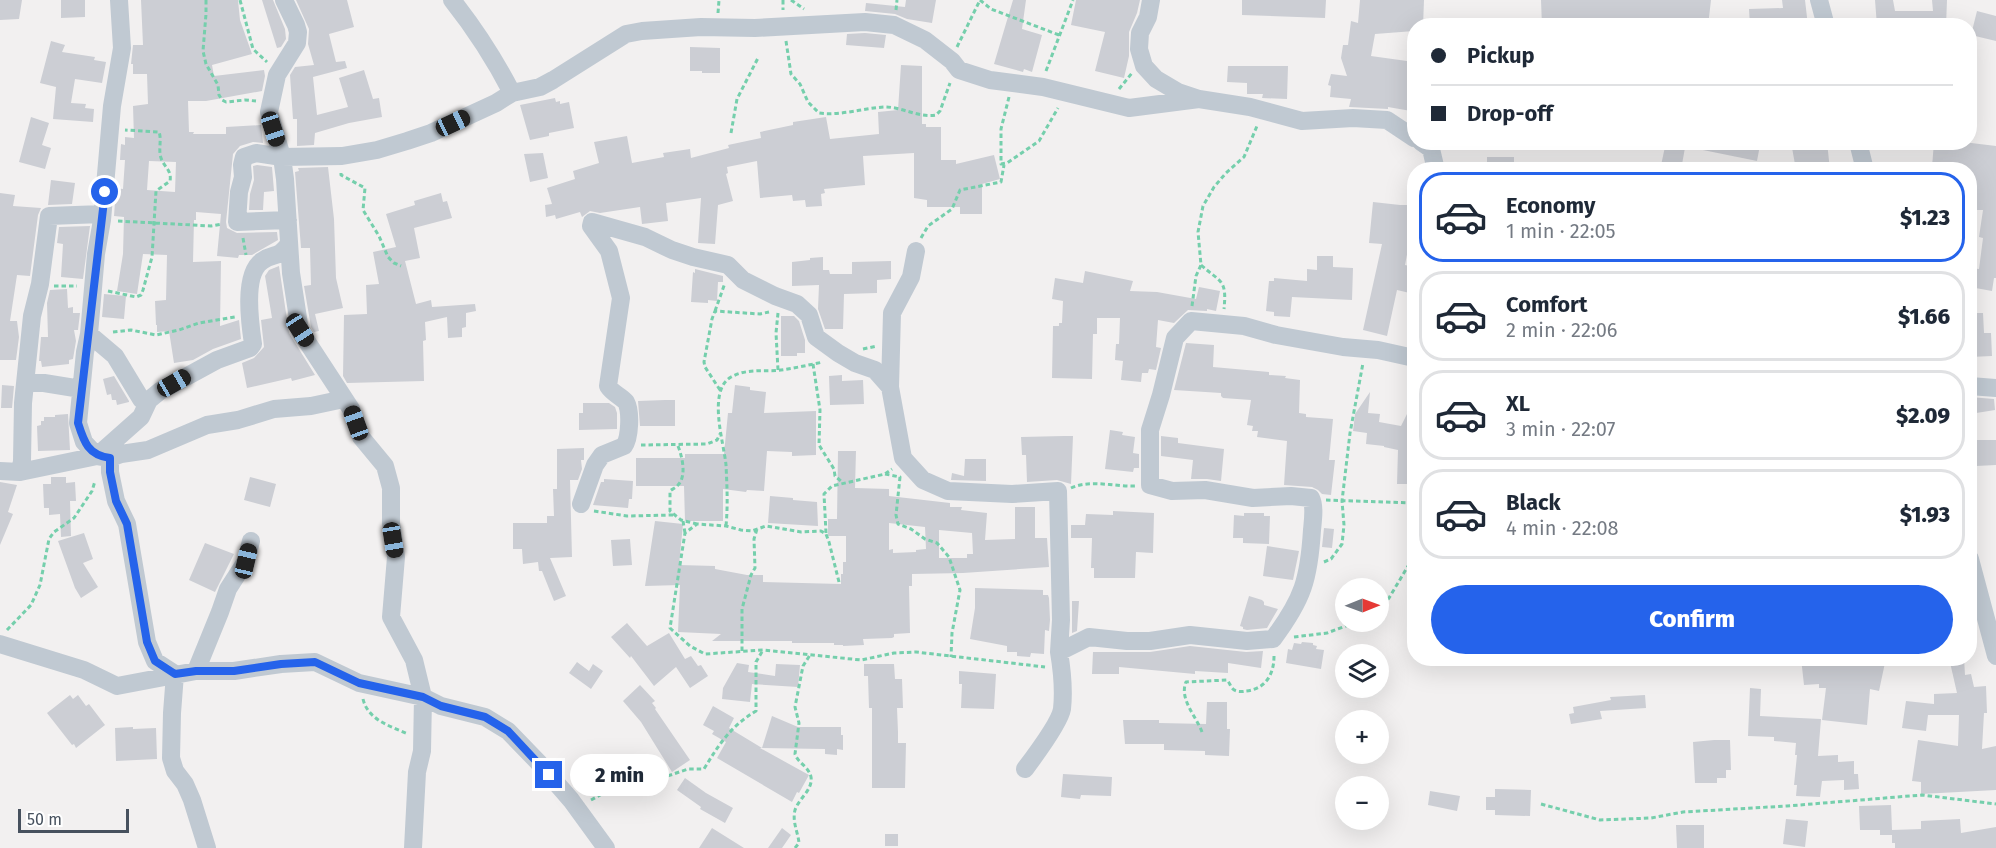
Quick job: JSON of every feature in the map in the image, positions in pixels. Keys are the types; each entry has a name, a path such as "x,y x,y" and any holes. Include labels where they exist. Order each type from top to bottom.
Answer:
{"street":[{"path":"119,0 122,48 112,105 102,217 96,254 94,337 81,389 78,423 84,442 104,457 110,472 116,501 127,524 147,642 155,661 175,674"},
{"path":"285,0 297,25 297,43 276,75 269,112 282,157 291,273 300,330 351,409 361,437 385,465 391,488 391,523 396,557 392,617 414,660 423,697 422,751 417,772 413,848"},
{"path":"452,0 468,19 513,93"},
{"path":"1151,0 1148,17 1140,33 1139,49 1144,66 1156,79 1178,92 1199,99 1261,110 1302,121 1353,118 1388,120 1407,133"},
{"path":"1820,0 1824,18"},
{"path":"288,220 237,222 244,157 256,153 282,157 342,156 377,150 431,133 513,93 540,87 626,34 642,31 701,27 807,27 865,22 894,25 925,40 955,65 990,80 1043,87 1129,108 1199,99"},
{"path":"20,472 25,383 32,316 40,284 49,216 102,217"},
{"path":"581,504 595,465 602,455 624,446 629,435 628,408 625,401 612,393 608,386 621,298 609,251 591,224 601,224 645,237 672,250 728,265 743,280 774,296 797,304 809,315 816,337 855,363 875,370 890,387"},
{"path":"104,457 141,417 149,400 187,375 217,360 250,348 252,344 249,327 249,294 254,269 260,261 282,254 289,244"},
{"path":"916,251 912,277 892,313 890,387 903,458 923,480 948,491 1012,494 1058,491 1062,711 1038,753 1024,769"},
{"path":"1060,661 1089,637 1126,641 1150,641 1190,635 1247,641 1274,638 1293,612 1303,588 1308,569 1313,500 1306,496 1252,498 1205,490 1172,491 1150,485 1150,430 1175,338 1191,321 1227,323 1276,335 1407,357"},
{"path":"94,337 115,356 141,399 149,400"},
{"path":"25,383 44,383 81,389"},
{"path":"1977,387 1996,388"},
{"path":"0,471 20,472 148,450 207,425 238,420 274,409 311,406 344,399"},
{"path":"196,671 228,589 246,561 250,541"},
{"path":"1977,585 1996,656"},
{"path":"0,644 84,670 117,686 196,671 234,671 315,662 359,683 423,697 441,706 485,717 508,731 575,805 606,848"},
{"path":"175,674 171,758 175,771 185,784 192,800 207,848"}],"path":[{"path":"206,0 202,51 222,100 226,102 245,100 271,107"},
{"path":"240,0 253,49 276,75"},
{"path":"784,26 791,74 800,84 808,102 819,112 839,113 885,107 916,115 936,115 940,111 980,0 991,9 1059,35"},
{"path":"1043,87 1059,35 1073,0"},
{"path":"1096,99 1119,89 1128,81 1134,70 1139,49"},
{"path":"731,133 737,99 758,58"},
{"path":"916,251 928,226 952,209 960,190 1001,182 1004,165 1001,164 1001,129 1009,98 1006,82"},
{"path":"1004,165 1039,141 1047,131 1061,102 1070,93"},
{"path":"1191,321 1192,297 1196,276 1201,265 1198,232 1203,206 1214,187 1244,157 1256,132 1261,110"},
{"path":"40,284 94,289 136,297 141,294 152,257 156,191 170,181 171,175 161,158 159,132 111,129"},
{"path":"342,156 341,175 365,188 363,210 388,256 394,263 401,266"},
{"path":"102,217 211,226 237,222 243,229 244,251 254,269"},
{"path":"1201,265 1214,274 1223,285 1225,297 1223,311 1227,323"},
{"path":"720,390 704,362 712,319 724,285 733,269"},
{"path":"715,311 760,314 779,308 776,333 778,370"},
{"path":"94,337 128,330 156,335 199,323 249,316"},
{"path":"726,526 728,493 720,432 720,390 725,382 741,373 813,364 891,343"},
{"path":"1308,569 1331,560 1340,549 1344,525 1342,501 1350,433 1365,349"},
{"path":"813,364 820,410 819,445 834,469 835,476 843,483"},
{"path":"624,446 707,444 717,440 720,432"},
{"path":"678,446 682,456 682,476 677,486 669,491 670,511 683,521 741,530 766,526 795,531 821,531 826,534"},
{"path":"0,637 31,605 40,585 49,539 54,532 74,518 92,491 99,465 104,457"},
{"path":"839,582 826,534 824,494 832,486 885,474 903,458"},
{"path":"885,474 900,477 896,515 898,524 937,543 948,557 960,590 952,633 951,657"},
{"path":"1058,491 1079,484 1126,487 1150,485"},
{"path":"1313,500 1407,502"},
{"path":"581,504 587,509 607,514 673,515"},
{"path":"683,521 685,533 670,628 690,646 705,654 763,650 861,660 894,652 916,652 951,657 1060,661"},
{"path":"685,533 697,524"},
{"path":"742,651 742,609 755,568 754,539 757,529"},
{"path":"1389,597 1407,568"},
{"path":"1202,732 1186,700 1183,689 1186,682 1227,680 1238,692 1258,689 1267,682 1273,670 1274,638 1298,637 1335,630"},
{"path":"575,805 602,794 622,791 652,777 659,779 688,769 704,769 728,732 742,719 756,711 756,662 763,650"},
{"path":"795,848 799,843 794,813 798,802 808,790 811,777 795,754 799,723 795,706 803,666 810,656"},
{"path":"359,683 364,704 374,718 407,734 422,751"},
{"path":"1541,804 1600,820 1651,818 1683,812 1922,795 1996,804"}],"building":[{"path":"0,0 22,0 19,19 0,20"},
{"path":"61,0 85,0 85,17 61,18"},
{"path":"141,0 238,0 240,20 252,54 212,65 214,76 264,70 265,76 262,91 206,101 188,101 189,132 194,132 193,134 226,134 226,127 261,125 263,143 253,142 240,146 233,154 226,222 227,228 237,233 277,232 278,240 252,255 239,255 238,258 217,256 221,214 196,212 193,262 221,261 220,326 239,320 241,339 213,349 193,360 174,363 169,331 157,332 156,325 155,301 166,300 167,255 143,254 137,294 117,291 123,254 124,217 114,216 116,188 123,189 125,160 120,160 121,144 125,145 125,137 134,138 133,106 148,104 147,74 133,74 133,64 131,64 133,45 143,45","holes":["149,161 176,162 175,192 147,190"]},
{"path":"262,0 273,0 285,29 286,39 281,47 277,48"},
{"path":"296,0 347,0 354,27 329,34 336,62 345,61 347,68 313,77 317,115 348,107 339,78 364,70 373,99 379,98 382,117 349,123 315,133 314,145 297,146 297,119 293,119 290,75 295,67 314,65 308,44 309,29"},
{"path":"906,0 936,0 932,23 907,19 895,14 865,11 866,3 905,7"},
{"path":"1013,0 1026,0 1022,29 1042,35 1032,72 1024,69 1023,72 994,64"},
{"path":"1076,0 1140,0 1129,32 1129,56 1124,78 1095,71 1105,32 1071,25"},
{"path":"1242,0 1326,0 1325,18 1242,15"},
{"path":"1360,0 1424,0 1423,18 1407,18 1407,32 1375,34 1371,56 1407,61 1407,110 1388,107 1388,109 1349,107 1351,99 1330,97 1331,86 1328,85 1331,74 1347,76 1341,58 1343,45 1348,45 1351,21 1358,23"},
{"path":"1541,0 1711,0 1709,18 1542,18"},
{"path":"1782,0 1805,0 1807,18 1750,18 1749,9 1783,8"},
{"path":"1875,0 1893,0 1895,11 1933,11 1932,0 1947,0 1946,18 1876,18"},
{"path":"1977,11 1996,16 1996,41 1977,36"},
{"path":"847,34 886,35 884,48 846,45"},
{"path":"51,41 65,45 62,52 95,57 94,60 106,62 102,83 75,79 71,103 86,104 85,108 94,109 93,122 53,119 56,87 40,83"},
{"path":"690,47 720,48 720,73 690,71"},
{"path":"901,65 922,66 922,124 926,124 926,127 941,127 941,160 956,160 956,164 994,155 1000,179 982,184 982,214 960,214 960,207 927,207 927,200 914,198 914,153 863,156 865,185 824,189 825,193 821,194 822,206 806,207 805,200 793,201 792,195 760,198 757,161 727,167 728,173 726,174 733,201 718,205 715,244 698,243 701,198 666,203 668,221 642,224 640,207 600,213 590,211 582,217 580,212 556,219 555,215 546,217 545,205 552,204 547,188 575,179 573,171 599,163 594,142 627,136 632,163 664,157 663,153 690,149 691,158 729,148 728,145 761,138 760,132 793,125 793,122 826,117 830,139 879,134 878,112 898,110"},
{"path":"1228,66 1288,66 1287,99 1262,98 1263,94 1247,94 1247,83 1227,82"},
{"path":"555,98 556,102 560,101 560,104 569,102 574,128 530,140 520,105"},
{"path":"31,117 49,123 42,145 51,148 45,169 19,162"},
{"path":"1977,144 1996,146 1996,278 1994,278 1992,291 1977,288 1977,269 1979,269 1983,238 1979,237 1983,210 1977,210 1977,162 1932,162 1933,150 1977,150"},
{"path":"1664,150 1685,150 1682,162 1662,162"},
{"path":"1703,150 1759,150 1757,161"},
{"path":"1792,150 1828,150 1829,162 1795,162"},
{"path":"543,153 548,178 530,182 524,154"},
{"path":"1487,157 1514,157 1514,162 1487,162"},
{"path":"253,166 272,167 274,191 264,192 263,210 249,210 254,180"},
{"path":"328,167 334,219 336,278 343,308 315,314 319,331 314,332 311,327 304,286 311,285 310,248 301,248 295,172 299,171 298,168"},
{"path":"51,180 75,183 72,204 48,205"},
{"path":"0,193 15,195 13,206 41,208 38,215 30,276 17,275 10,321 17,321 19,337 16,360 0,360"},
{"path":"441,193 443,202 447,201 452,218 414,228 420,258 405,261 416,304 431,300 432,307 475,304 476,311 466,313 466,327 462,328 462,337 448,338 447,317 425,322 424,381 347,383 343,376 344,315 367,314 366,285 379,284 373,252 396,247 386,214 415,205 414,201"},
{"path":"1373,202 1407,205 1405,265 1407,265 1407,292 1397,290 1387,336 1363,330 1382,244 1369,243"},
{"path":"90,226 83,279 61,277 63,244 57,243 59,227"},
{"path":"1317,256 1333,256 1333,267 1353,268 1352,300 1292,297 1290,317 1274,316 1274,312 1266,311 1269,281 1274,281 1274,278 1307,281 1307,269 1317,270"},
{"path":"823,257 823,270 829,270 830,274 852,274 852,262 891,261 891,279 877,280 877,293 844,294 843,329 825,329 818,309 819,285 792,286 792,262"},
{"path":"279,266 289,333 315,375 247,388 242,363 254,358 264,347 261,320 272,318 265,276 269,270"},
{"path":"695,269 723,276 723,282 718,282 717,301 691,302"},
{"path":"1085,271 1133,281 1130,291 1157,292 1196,299 1199,287 1220,291 1216,311 1188,310 1174,323 1158,320 1156,347 1161,348 1156,370 1149,369 1148,373 1142,373 1141,382 1121,380 1123,361 1115,360 1116,344 1119,344 1120,318 1097,318 1097,334 1093,334 1092,379 1052,378 1053,326 1059,326 1059,323 1062,323 1063,301 1052,299 1055,278 1083,283"},
{"path":"67,289 68,308 73,307 73,313 80,313 78,330 74,330 76,341 73,359 69,360 69,364 42,367 39,361 41,337 48,337 47,303 50,290"},
{"path":"104,294 126,296 124,319 102,317"},
{"path":"1977,313 1983,313 1984,333 1991,333 1992,356 1977,357"},
{"path":"781,316 794,316 799,321 805,340 805,353 797,353 797,356 781,356"},
{"path":"1186,343 1214,345 1213,367 1269,372 1269,375 1300,380 1299,413 1306,414 1306,417 1333,419 1329,460 1335,460 1331,495 1322,494 1312,487 1284,485 1287,441 1257,437 1258,431 1252,431 1253,426 1247,425 1251,400 1223,398 1221,393 1174,390"},
{"path":"842,375 842,381 863,380 864,404 830,405 829,376"},
{"path":"114,376 129,402 117,405 116,400 112,400 111,394 107,395 103,379"},
{"path":"2,385 14,386 12,408 1,408"},
{"path":"735,385 766,392 764,413 816,411 816,455 792,456 792,452 767,451 764,491 747,490 746,492 723,489 723,521 685,521 684,486 636,486 636,458 685,458 685,454 724,454 728,413 732,413"},
{"path":"1370,392 1368,413 1380,414 1379,422 1401,426 1407,414 1407,484 1397,484 1398,450 1366,444 1367,433 1353,431 1355,414"},
{"path":"1977,398 1994,399 1995,410 1977,413"},
{"path":"675,400 675,426 640,426 638,401"},
{"path":"583,403 609,403 615,407 617,429 579,430 579,413 583,413"},
{"path":"68,414 70,450 38,451 37,426 41,425 44,417"},
{"path":"1110,430 1135,437 1133,453 1139,454 1139,468 1134,468 1133,472 1105,469"},
{"path":"1073,436 1071,484 1057,480 1027,482 1026,455 1022,455 1021,437"},
{"path":"1161,436 1178,438 1178,443 1224,449 1221,481 1191,479 1193,460 1161,456"},
{"path":"1977,440 1996,440 1996,465 1977,466"},
{"path":"584,448 584,460 581,460 582,469 578,480 570,480 572,557 550,558 566,596 554,601 542,571 539,571 538,562 523,564 522,549 513,549 513,523 547,523 547,516 554,516 553,489 557,489 557,449"},
{"path":"838,451 856,451 855,488 889,489 889,496 950,503 950,507 962,507 961,510 987,513 985,540 1015,539 1015,507 1035,507 1035,538 1047,538 1049,567 912,574 912,586 909,586 910,633 894,634 892,638 863,639 864,645 843,646 834,645 834,643 792,643 792,641 712,641 721,634 678,632 680,585 645,586 655,521 683,524 679,565 715,566 715,569 747,575 763,575 763,582 841,584 843,562 846,562 846,536 828,536 828,519 837,519","holes":["889,523 925,527 926,549 893,553 893,549 889,550","939,530 972,533 973,554 967,554 967,558 939,558"]},
{"path":"965,459 986,459 986,481 951,480 952,473 964,476"},
{"path":"51,477 66,477 66,483 75,482 76,501 70,501 71,536 61,537 60,514 49,515 49,508 44,508 43,484 51,484"},
{"path":"250,477 276,484 270,507 244,500"},
{"path":"604,479 633,481 632,499 629,499 628,508 593,505"},
{"path":"0,482 17,485 8,512 13,514 0,545"},
{"path":"770,496 817,502 818,526 768,523"},
{"path":"1113,511 1154,513 1153,553 1136,552 1135,578 1094,578 1094,568 1091,568 1092,538 1071,538 1071,525 1085,525 1086,514 1113,515"},
{"path":"1244,513 1264,513 1264,516 1270,516 1269,544 1243,543 1243,538 1233,538 1234,515 1244,516"},
{"path":"1324,528 1334,529 1332,548 1322,547"},
{"path":"84,533 93,559 83,563 98,587 81,598 75,588 58,541"},
{"path":"630,539 632,565 613,566 611,540"},
{"path":"205,543 234,554 215,592 189,580"},
{"path":"1267,546 1299,551 1293,580 1263,576"},
{"path":"975,588 1043,590 1043,595 1048,595 1049,598 1050,620 1049,631 1045,630 1044,654 1031,653 1030,657 1017,656 1017,652 1007,652 1007,646 970,639 975,608"},
{"path":"1249,596 1262,600 1264,605 1278,609 1267,628 1247,630 1240,626"},
{"path":"1072,601 1079,601 1077,631 1072,633"},
{"path":"627,623 647,646 669,633 685,659 691,656 708,676 690,688 676,667 654,686 631,656 630,658 611,637"},
{"path":"1302,642 1313,643 1317,646 1316,649 1324,650 1321,669 1286,663 1288,649 1292,650 1294,643 1301,644"},
{"path":"1190,646 1246,652 1263,651 1261,668 1228,663 1228,673 1195,671 1195,674 1119,667 1119,674 1092,674 1093,652 1150,652"},
{"path":"577,662 589,671 593,664 603,671 591,689 569,673"},
{"path":"737,663 749,665 748,672 775,676 776,664 800,665 798,687 752,684 750,702 722,699 723,688"},
{"path":"864,664 894,664 895,679 902,679 903,708 897,708 898,743 906,743 905,788 872,788 872,708 869,708 868,676 864,676"},
{"path":"1802,666 1884,666 1879,691 1870,689 1867,725 1822,720 1826,688 1819,688 1819,684 1804,685"},
{"path":"1951,666 1964,666 1965,675 1971,674 1974,687 1986,686 1987,713 1984,713 1982,749 1996,746 1996,790 1921,794 1921,782 1912,781 1918,740 1958,746 1959,715 1928,715 1926,731 1902,728 1906,701 1934,704 1934,694 1957,693"},
{"path":"959,671 996,674 994,709 961,708 962,684 959,684"},
{"path":"640,685 655,701 652,703 655,709 690,760 672,772 641,722 623,701"},
{"path":"1750,688 1761,689 1760,716 1821,719 1818,756 1838,755 1838,762 1854,761 1854,774 1858,774 1859,789 1844,790 1844,780 1822,781 1820,797 1796,796 1797,785 1794,785 1796,743 1774,741 1774,737 1748,736"},
{"path":"70,695 73,699 78,695 86,706 89,704 105,725 76,748 47,713"},
{"path":"1645,695 1646,708 1600,711 1602,719 1571,724 1569,714 1574,713 1573,707 1611,700 1610,697"},
{"path":"1207,702 1227,702 1227,729 1230,729 1229,756 1205,755 1205,751 1164,750 1164,744 1125,744 1123,720 1206,724"},
{"path":"713,706 734,718 729,728 762,748 772,716 798,727 841,727 843,750 837,749 837,755 825,754 825,749 760,748 809,775 792,802 717,758 726,742 712,734 714,731 703,725"},
{"path":"133,727 133,729 156,728 157,759 116,761 115,728"},
{"path":"1730,740 1731,770 1726,770 1726,778 1717,778 1717,783 1695,783 1693,742"},
{"path":"1063,774 1112,777 1111,796 1081,795 1080,799 1061,797"},
{"path":"685,778 733,808 725,823 700,809 701,807 677,790"},
{"path":"1495,789 1531,790 1530,816 1495,815 1495,810 1486,810 1486,797 1495,797"},
{"path":"1430,791 1460,796 1457,811 1428,805"},
{"path":"1891,805 1892,830 1921,829 1921,821 1960,819 1961,833 1996,827 1996,848 1895,848 1892,835 1880,835 1880,830 1860,830 1859,806"},
{"path":"1786,819 1808,821 1805,847 1783,844"},
{"path":"1676,825 1704,825 1704,848 1677,848"},
{"path":"712,828 744,848 699,848"},
{"path":"782,828 791,835 782,848 768,848"},
{"path":"885,834 898,834 898,846 885,846"}],"route":[{"path":"105,192 78,423 84,442 97,456 110,458 110,472 116,501 127,524 147,642 155,661 175,674 196,671 234,671 315,662 359,683 423,697 441,706 485,717 508,731 549,775"}]}
